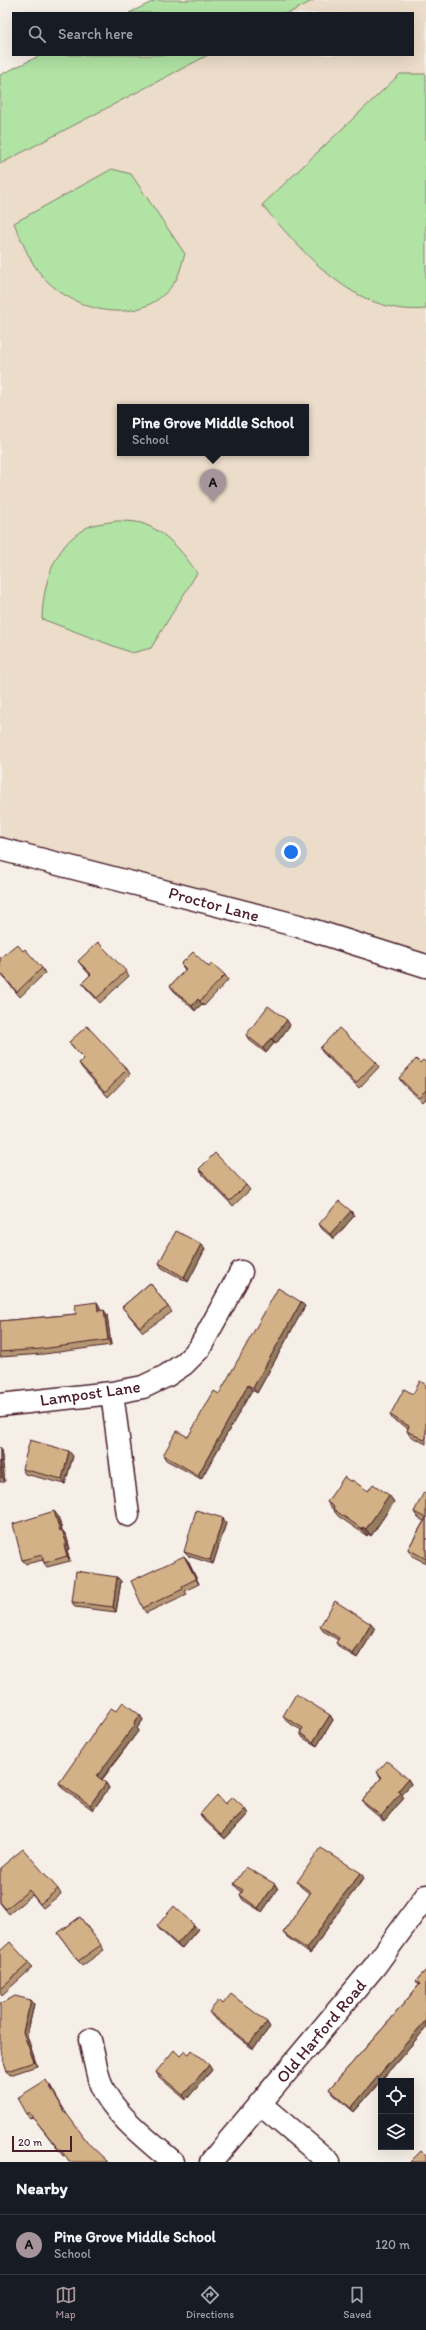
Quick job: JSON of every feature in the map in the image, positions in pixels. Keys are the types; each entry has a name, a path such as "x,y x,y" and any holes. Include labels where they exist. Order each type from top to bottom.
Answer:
{"street":[{"name":"Proctor Lane","path":"0,849 299,926 426,966"},
{"name":"Lampost Lane","path":"0,1405 112,1393 144,1387 166,1376 184,1364 199,1349 241,1272"},
{"path":"112,1393 128,1515"},
{"name":"Old Harford Road","path":"211,2162 375,1966 426,1896"},
{"path":"90,2040 102,2086 114,2105 136,2131 173,2162"},
{"path":"260,2104 329,2162"}],"shaded area":[{"path":"313,0 426,0 426,961 0,844 0,161 204,56 414,56 414,12 289,12"}],"green space":[{"path":"156,0 314,0 291,12 131,12"},
{"path":"39,56 206,56 0,164 0,75"},
{"path":"400,74 426,74 426,309 400,309 376,303 354,292 333,278 314,261 262,205"},
{"path":"112,169 131,174 185,254 176,280 162,296 146,306 127,311 108,310 88,306 69,298 53,286 39,272 31,261 14,223"},
{"path":"116,521 132,521 141,523 158,531 180,550 197,573 151,648 132,653 42,619 48,580 52,568 65,545 89,526"}],"building":[{"path":"98,942 126,971 97,998 82,983 91,974 78,961"},
{"path":"17,944 23,951 25,949 42,968 17,992 0,972 0,958"},
{"path":"193,952 209,967 212,963 225,975 200,1001 198,999 192,1006 170,986 186,969 181,964"},
{"path":"268,1006 287,1020 263,1048 246,1035"},
{"path":"87,1026 127,1069 105,1092 79,1063 84,1059 69,1042"},
{"path":"339,1028 376,1062 356,1083 320,1048"},
{"path":"416,1059 420,1063 423,1060 426,1063 426,1090 419,1097 399,1078"},
{"path":"215,1153 246,1185 230,1201 199,1169"},
{"path":"339,1201 351,1211 330,1234 319,1224"},
{"path":"176,1231 201,1244 184,1277 159,1263"},
{"path":"150,1283 168,1307 140,1327 122,1307"},
{"path":"278,1288 301,1302 253,1388 248,1385 198,1475 163,1455 177,1431 188,1437 214,1391 219,1394"},
{"path":"97,1302 98,1311 104,1310 108,1340 41,1349 0,1352 0,1321 76,1314 75,1305"},
{"path":"420,1381 426,1385 426,1438 424,1440 407,1431 409,1426 390,1415 404,1389 413,1394"},
{"path":"30,1440 69,1451 62,1479 22,1469"},
{"path":"0,1461 2,1477 0,1477"},
{"path":"344,1477 351,1482 352,1480 368,1491 373,1484 389,1495 366,1529 363,1527 362,1529 333,1509 334,1507 327,1502"},
{"path":"424,1492 426,1493 426,1518 414,1512"},
{"path":"196,1510 223,1518 210,1560 184,1552"},
{"path":"54,1511 60,1531 62,1530 67,1545 64,1545 67,1556 44,1563 42,1555 22,1560 13,1524"},
{"path":"426,1518 426,1559 408,1549"},
{"path":"184,1556 196,1579 182,1586 183,1589 143,1608 131,1581"},
{"path":"76,1571 117,1577 113,1607 72,1602"},
{"path":"335,1601 371,1624 353,1654 336,1643 339,1638 320,1626"},
{"path":"296,1694 330,1715 313,1742 300,1733 303,1728 283,1716"},
{"path":"123,1702 140,1715 134,1723 135,1725 97,1776 106,1783 90,1805 59,1783 111,1708 116,1711"},
{"path":"387,1761 408,1779 398,1791 401,1793 381,1816 362,1801 382,1777 377,1772"},
{"path":"217,1795 225,1804 232,1797 245,1809 221,1834 200,1814"},
{"path":"321,1848 361,1873 337,1903 307,1949 283,1933 311,1892 297,1882"},
{"path":"23,1849 58,1889 40,1904 29,1890 6,1909 0,1902 0,1868"},
{"path":"246,1867 275,1884 258,1908 240,1895 243,1890 234,1884"},
{"path":"174,1906 194,1925 177,1944 157,1926"},
{"path":"80,1917 101,1945 78,1961 58,1933"},
{"path":"10,1942 29,1963 0,1989 0,1951"},
{"path":"426,1970 426,2020 351,2108 329,2089 420,1984 416,1981"},
{"path":"231,1994 267,2022 249,2044 209,2012 219,2000 223,2004"},
{"path":"15,1996 31,2000 23,2032 34,2062 7,2071 0,2050 0,2004"},
{"path":"174,2050 180,2056 185,2051 189,2054 192,2050 209,2065 183,2095 156,2072"},
{"path":"46,2080 64,2110 89,2144 108,2162 69,2162 61,2150 60,2151 29,2112 26,2114 17,2098"},
{"path":"421,2151 426,2156 426,2162 410,2162"}],"place":[{"name":"Pine Grove Middle School","path":"213,502"}]}
